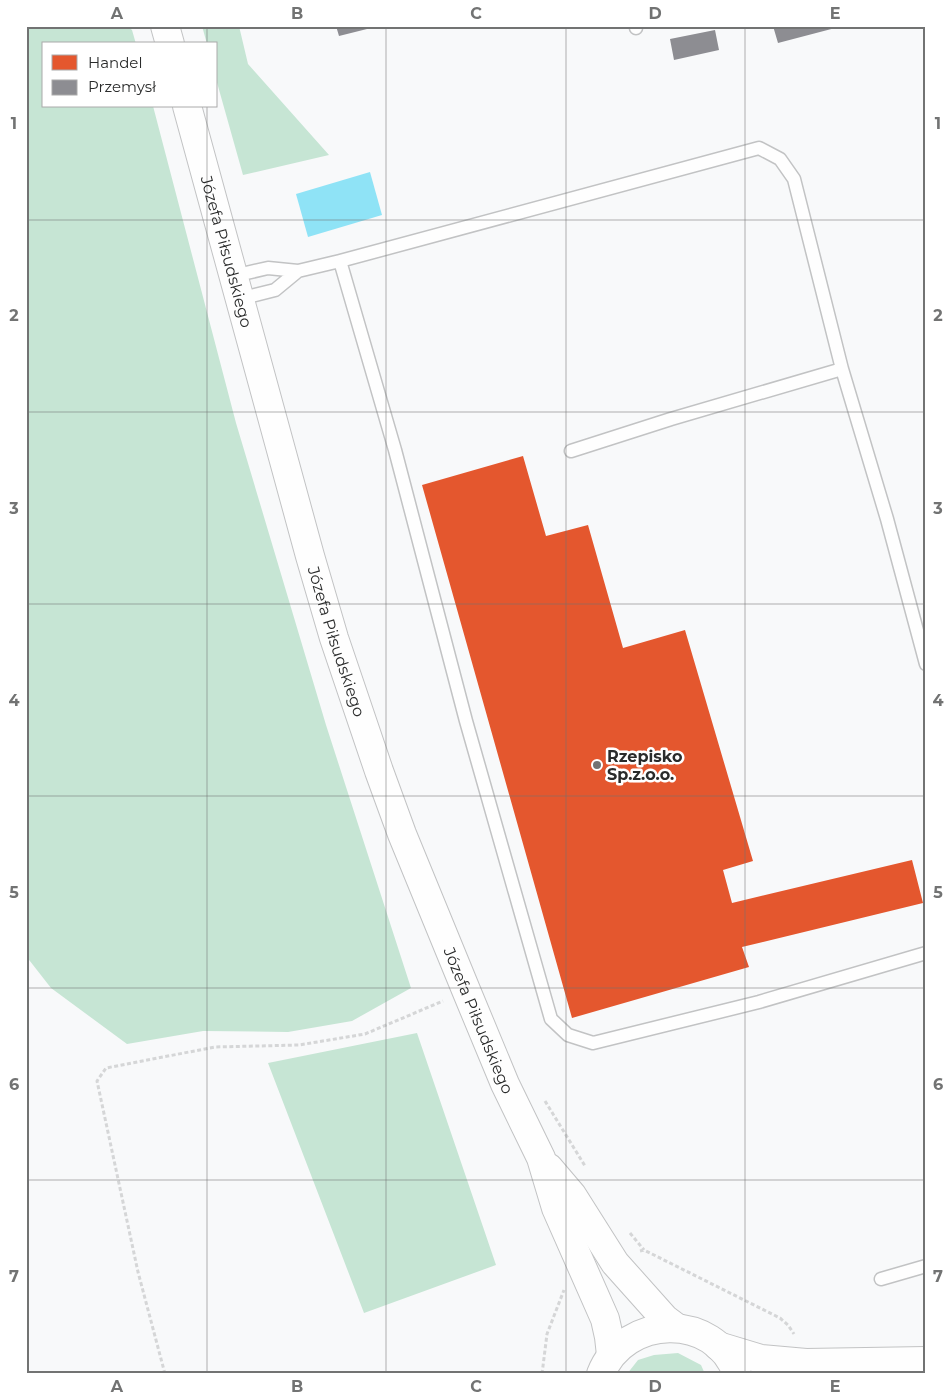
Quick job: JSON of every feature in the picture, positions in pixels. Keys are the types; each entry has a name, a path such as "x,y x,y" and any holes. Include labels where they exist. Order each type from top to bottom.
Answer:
{"main road":[{"path":"165,26 169,42"},
{"name":"Józefa Piłsudskiego","path":"188,108 310,556 345,673 402,834 505,1084 541,1158 556,1208 605,1319 610,1337 606,1364"},
{"name":"Józefa Piłsudskiego","path":"541,1158 572,1194 615,1263 665,1319 678,1328"},
{"path":"606,1364 622,1345 634,1336 648,1330 678,1328 706,1338 718,1346 728,1357 737,1374"},
{"path":"718,1346 761,1359 806,1363 926,1362"}],"lane":[{"path":"236,287 268,268 298,271 340,261 759,148 780,159 794,179 842,369 887,519 926,664"},
{"path":"340,261 395,450 466,721 551,1019 568,1035 593,1043 759,1002 924,955"},
{"path":"236,287 275,290 298,271"},
{"path":"571,451 671,419 842,369"},
{"path":"881,1279 926,1266"}],"path":[{"path":"165,1374 138,1272 97,1081 106,1068 215,1046 299,1045 365,1034 466,990"},
{"path":"543,1097 587,1170"},
{"path":"624,1227 644,1250 780,1318 788,1325 797,1338"},
{"path":"638,1252 644,1250"},
{"path":"542,1374 547,1334 564,1289"}],"green space":[{"path":"26,26 127,26 132,30 135,42 42,42 42,108 154,108 236,423 326,725 411,988 352,1021 288,1032 203,1031 127,1044 51,988 26,956"},
{"path":"202,26 239,26 248,64 329,155 243,175 218,86 218,42 206,42"},
{"path":"417,1033 496,1265 364,1313 268,1063"},
{"path":"678,1353 701,1365 705,1374 627,1374 638,1360 654,1355"}],"water":[{"path":"370,172 382,215 308,237 296,194"}],"building: Handel":[{"name":"Rzepisko Sp.z.o.o.","path":"523,456 546,536 588,525 623,648 685,630 753,861 723,870 732,903 912,860 923,903 742,947 749,967 572,1018 422,485"}],"building: Przemysł":[{"path":"336,26 375,26 375,27 339,36"},
{"path":"773,26 839,26 839,27 778,43"},
{"path":"715,30 719,50 674,60 670,39"}],"place":[{"name":"Rzepisko Sp.z.o.o.","path":"597,765"}]}
